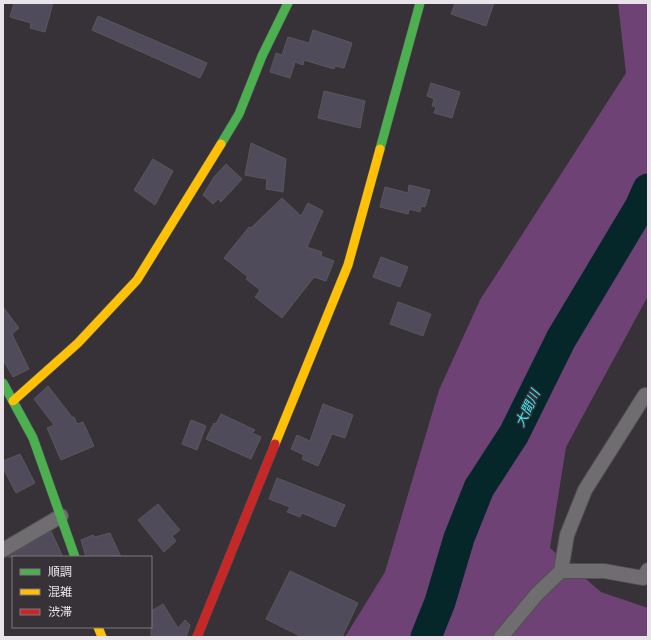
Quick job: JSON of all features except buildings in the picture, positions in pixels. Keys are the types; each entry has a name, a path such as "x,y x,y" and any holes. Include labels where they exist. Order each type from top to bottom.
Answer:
{"street":[{"path":"13,401 58,364 137,280 239,114 262,56 288,3"},
{"path":"198,637 348,265 420,3"},
{"path":"3,383 32,438 75,556"},
{"path":"501,637 538,594 562,571 567,535 585,490 645,395"},
{"path":"3,550 61,516"},
{"path":"562,571 604,570 643,578 648,570"}],"shaded area":[{"path":"618,3 648,3 648,296 566,447 550,548 601,592 648,608 648,637 345,637 385,572 439,390 480,300 626,73"}],"waterway":[{"name":"大間川","path":"426,637 440,602 459,538 479,488 514,434 561,339 640,207 648,189"}],"traffic: fast":[{"path":"221,144 239,114 262,56 288,3"},
{"path":"380,149 420,3"},
{"path":"3,383 33,438 75,556"}],"traffic: slow":[{"path":"13,401 78,343 137,280 221,144"},
{"path":"275,444 348,265 380,149"},
{"path":"98,628 102,637"}],"traffic: jam":[{"path":"197,637 275,444"}]}
